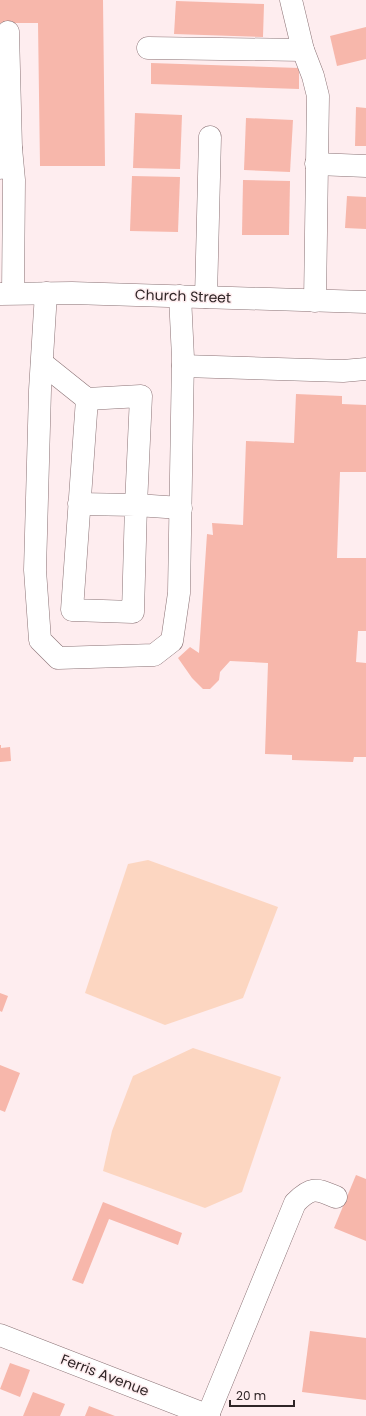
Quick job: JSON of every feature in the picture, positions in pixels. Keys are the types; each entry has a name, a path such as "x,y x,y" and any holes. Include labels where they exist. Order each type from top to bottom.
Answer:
{"street":[{"path":"291,0 303,50 313,76 318,96 315,301"},
{"path":"6,294 14,180 11,148 8,32"},
{"path":"148,48 303,50"},
{"path":"206,297 210,137"},
{"path":"0,168 11,148"},
{"path":"316,164 366,166"},
{"path":"46,293 42,363 35,570 40,640 58,658 154,655 172,641 179,593 181,508 183,366 180,296"},
{"name":"Church Street","path":"6,294 46,293 366,302"},
{"path":"42,363 87,399 141,396 133,612 72,610 87,399"},
{"path":"183,366 343,371 366,370"},
{"path":"79,504 136,505 181,508"},
{"path":"209,1416 295,1203 305,1193 318,1190 336,1197"},
{"name":"Ferris Avenue","path":"0,1335 209,1416"}],"shaded area":[{"path":"148,860 278,907 243,998 165,1025 85,993 128,864"},
{"path":"193,1048 281,1077 242,1192 205,1208 103,1171 112,1131 133,1076"}],"building":[{"path":"0,0 103,0 105,166 40,166 38,23 0,23"},
{"path":"176,1 264,4 263,37 174,34"},
{"path":"366,27 366,59 337,66 330,36"},
{"path":"151,63 299,68 299,89 151,84"},
{"path":"356,107 366,108 366,146 355,146"},
{"path":"135,113 182,115 180,169 133,168"},
{"path":"246,118 293,120 290,172 244,170"},
{"path":"132,176 180,177 178,232 130,231"},
{"path":"243,180 290,181 289,235 242,235"},
{"path":"347,196 366,197 366,229 345,228"},
{"path":"296,394 342,396 342,404 366,405 366,472 340,472 337,558 366,558 366,631 358,631 356,662 366,663 366,757 354,757 353,762 292,760 292,755 265,754 268,663 230,661 220,672 219,680 210,689 203,689 192,678 178,658 190,647 199,653 207,534 213,535 212,523 243,525 246,441 294,443"},
{"path":"0,745 1,748 10,747 11,761 0,762"},
{"path":"0,993 8,996 2,1012 0,1011"},
{"path":"0,1065 20,1073 5,1112 0,1110"},
{"path":"356,1175 366,1179 366,1241 334,1228"},
{"path":"103,1202 182,1233 178,1245 109,1219 83,1284 72,1280"},
{"path":"310,1331 366,1338 366,1400 302,1392"},
{"path":"10,1363 30,1370 20,1397 0,1389"},
{"path":"33,1392 65,1404 60,1416 23,1416"},
{"path":"89,1406 115,1416 85,1416"}]}
